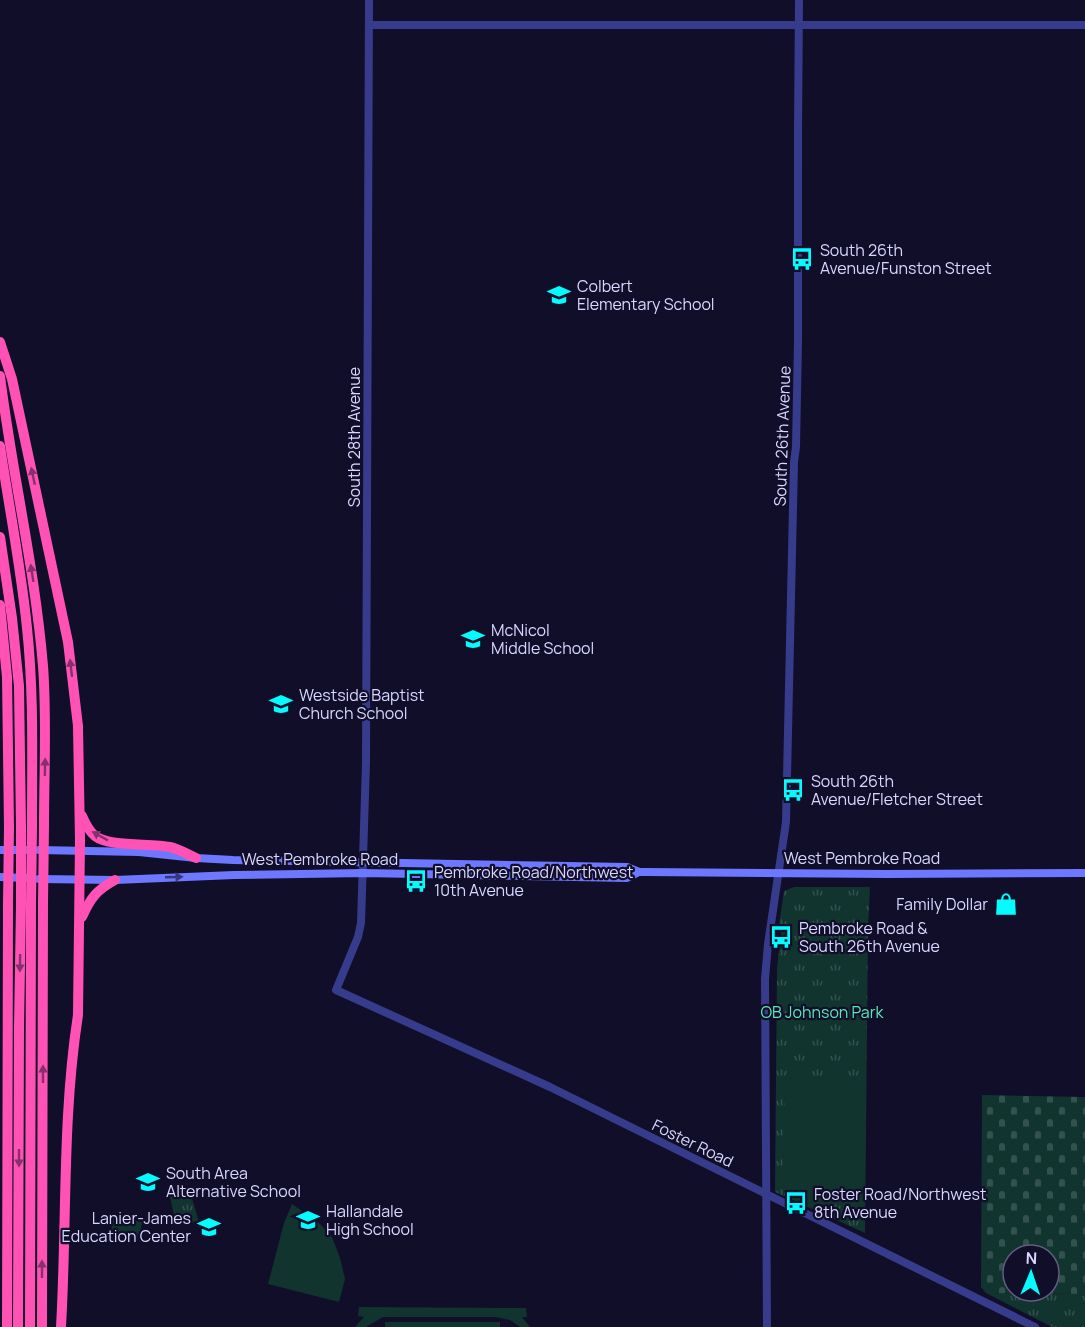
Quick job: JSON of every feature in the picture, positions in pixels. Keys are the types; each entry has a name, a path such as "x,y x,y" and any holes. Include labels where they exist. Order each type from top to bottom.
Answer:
{"highway":[{"path":"0,342 12,379 68,642 78,726 80,812 78,1015 66,1122 61,1327"},
{"path":"0,376 35,597 43,667 45,731 42,1327"},
{"path":"0,446 27,628 32,724 26,826"},
{"path":"0,537 19,686 26,826 30,1327"},
{"path":"0,604 7,677 9,827 7,1324"},
{"path":"80,812 94,836 101,840 172,847 196,858"},
{"path":"80,922 91,898 115,880"},
{"path":"18,1327 19,1028 26,905"},
{"path":"0,1269 7,1324"}],"main road":[{"name":"West Pembroke Road","path":"0,850 139,852 233,860 627,867 639,872 1085,873"},
{"name":"West Pembroke Road","path":"0,877 115,880 212,875 363,873 627,878 639,872"}],"street":[{"name":"South 28th Avenue","path":"336,990 358,937 361,923 363,873 366,763 369,0"},
{"name":"South 26th Avenue","path":"767,1327 765,979 786,822 798,341 799,0"},
{"path":"369,25 1085,25"},
{"name":"Foster Road","path":"336,990 550,1086 1035,1327"}],"green space":[{"name":"OB Johnson Park","path":"794,887 870,887 865,1233 775,1192 777,968 781,933 779,925 784,891"},
{"path":"785,1078 859,1079 859,1197 793,1197 783,1192"},
{"path":"982,1095 1085,1097 1085,1294 1061,1294 1061,1243 1001,1243 1001,1293 986,1293 981,1287"},
{"path":"190,1192 199,1222 188,1224 186,1214 174,1216 170,1196"},
{"path":"292,1204 319,1223 332,1237 345,1279 339,1302 268,1284 284,1223"},
{"path":"114,1216 142,1222 139,1239 110,1234"},
{"path":"986,1293 1001,1293 1001,1301"},
{"path":"1061,1294 1085,1294 1085,1327 1052,1327 1005,1303 1061,1303"},
{"path":"359,1307 526,1308 527,1317 522,1317 530,1327 520,1327 510,1320 495,1317 383,1317 366,1327 355,1327 364,1317 358,1316"},
{"path":"385,1322 500,1322 500,1327 385,1327"}],"place":[{"name":"South 26th Avenue/Funston Street","path":"802,259"},
{"name":"Colbert Elementary School","path":"559,295"},
{"name":"McNicol Middle School","path":"473,639"},
{"name":"Westside Baptist Church School","path":"281,704"},
{"name":"South 26th Avenue/Fletcher Street","path":"793,790"},
{"name":"Pembroke Road/Northwest 10th Avenue","path":"416,881"},
{"name":"Family Dollar","path":"1006,904"},
{"name":"Pembroke Road & South 26th Avenue","path":"781,937"},
{"name":"South Area Alternative School","path":"148,1182"},
{"name":"Foster Road/Northwest 8th Avenue","path":"796,1203"},
{"name":"Hallandale High School","path":"308,1220"},
{"name":"Lanier-James Education Center","path":"209,1227"}]}
